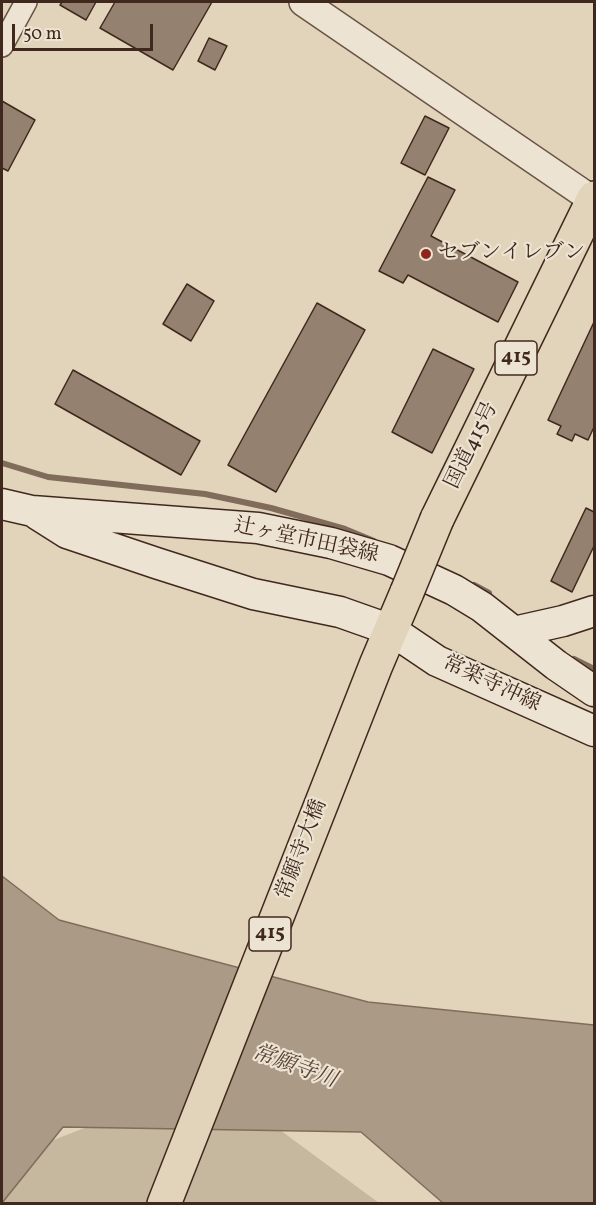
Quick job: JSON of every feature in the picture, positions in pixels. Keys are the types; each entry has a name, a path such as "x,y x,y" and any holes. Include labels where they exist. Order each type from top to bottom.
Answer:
{"highway":[{"name":"国道415号","path":"376,665 438,519 594,200"},
{"name":"常願寺大橋","path":"164,1203 376,665"}],"main road":[{"name":"辻ヶ堂市田袋線","path":"2,504 32,511 258,528 331,543 389,560 434,580 482,607 556,665 594,691"},
{"name":"辻ヶ堂市田袋線","path":"32,511 67,533 156,563 253,594 340,612 392,630"},
{"path":"514,632 563,621 594,611"},
{"name":"常楽寺沖線","path":"392,630 436,661 594,731"}],"street":[{"path":"2,46 26,2"},
{"path":"303,2 594,200"}],"shaded area":[{"path":"113,1117 265,1119 379,1203 2,1203 2,1158"}],"water":[{"name":"常願寺川","path":"2,876 59,920 368,1002 594,1025 594,1203 443,1203 361,1132 63,1127 2,1203"}],"building":[{"path":"62,2 96,2 86,20 60,5"},
{"path":"115,2 212,2 173,70 100,28"},
{"path":"209,38 227,46 215,70 198,61"},
{"path":"2,101 35,120 8,171 2,168"},
{"path":"425,116 449,128 425,175 401,163"},
{"name":"セブンイレブン","path":"428,177 455,190 431,236 518,282 498,322 408,275 403,283 379,271"},
{"path":"187,284 214,301 191,341 163,324"},
{"path":"317,303 365,330 276,492 228,465"},
{"path":"594,322 594,427 588,440 575,434 572,441 557,434 561,426 548,420"},
{"path":"433,349 474,369 432,453 392,432"},
{"path":"73,370 200,441 181,475 55,404"},
{"path":"586,508 594,512 594,546 572,592 551,581"}],"waterway":[{"path":"2,463 48,477 205,494 271,508 345,529 374,541"},
{"path":"474,585 489,593"},
{"path":"574,659 594,669"}],"place":[{"name":"セブンイレブン","path":"426,254"}]}
